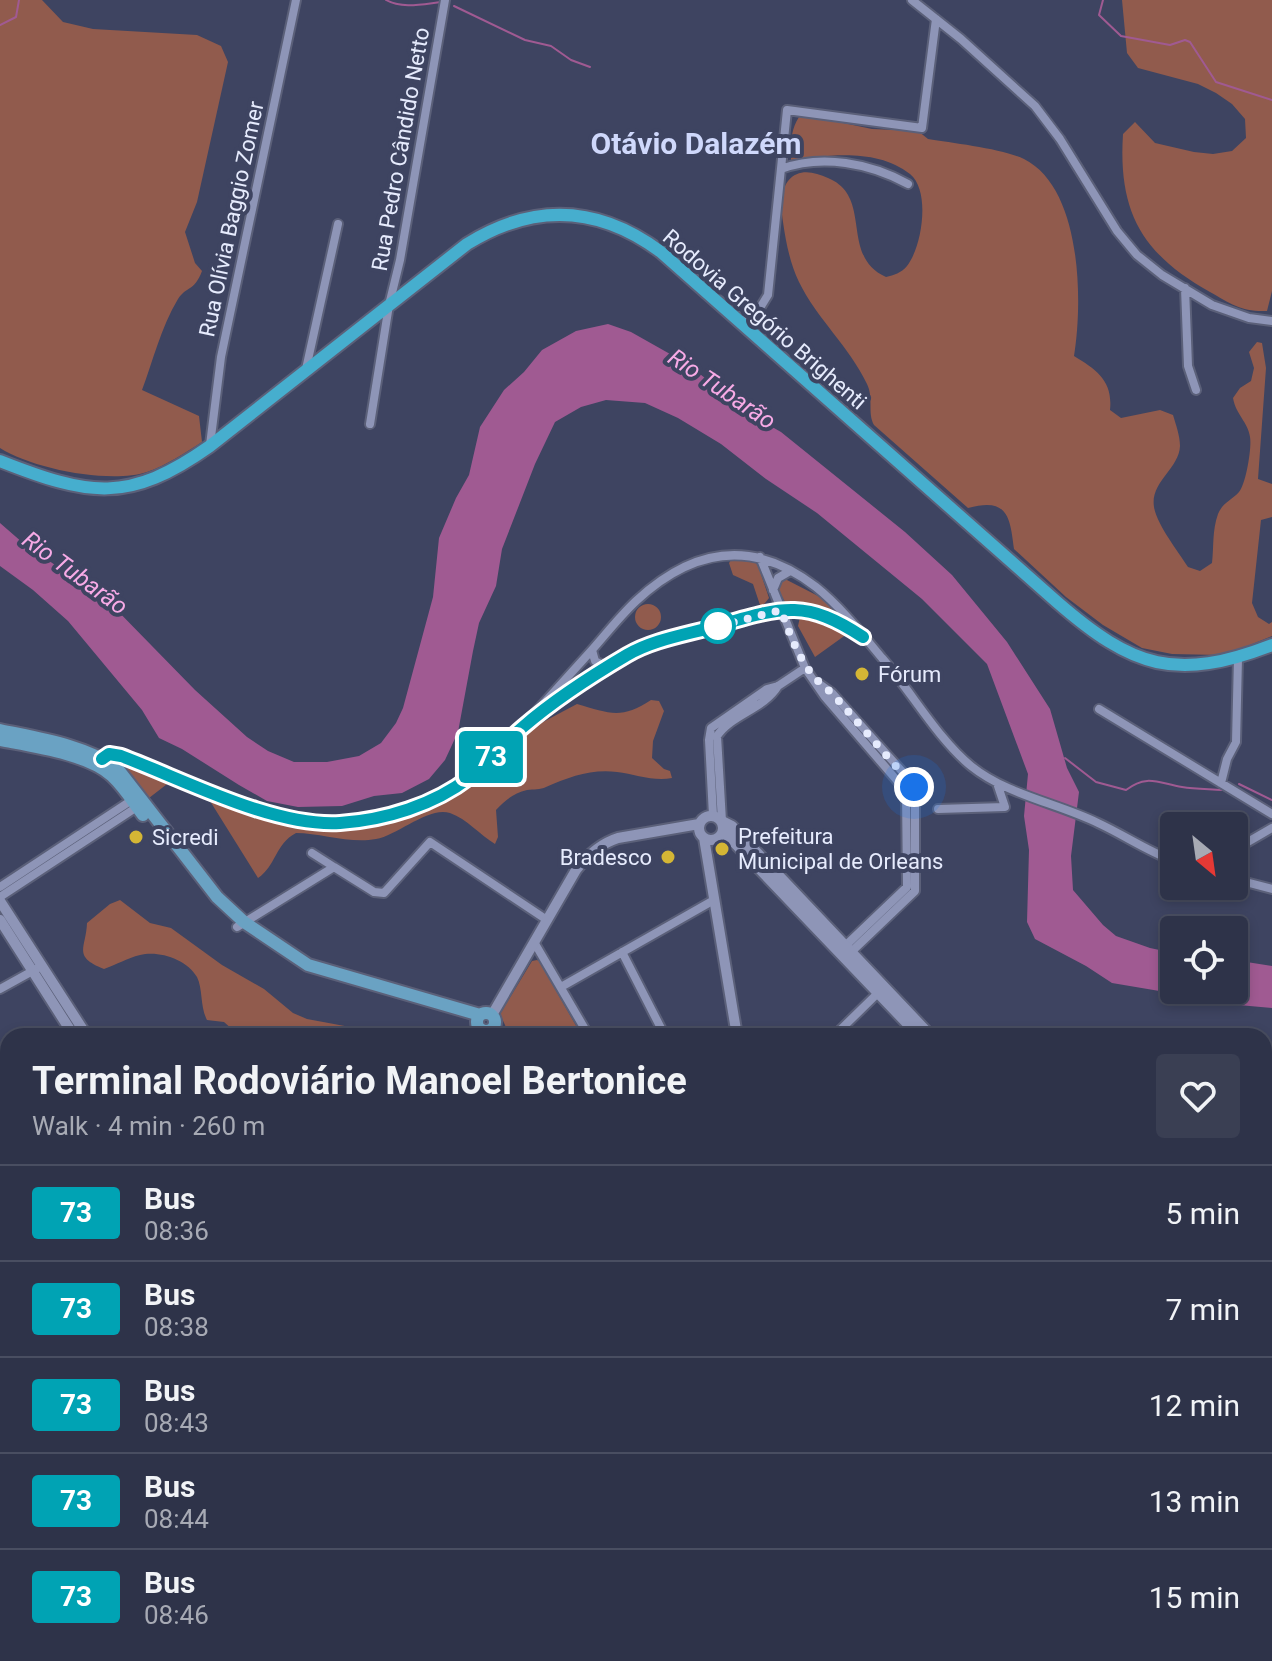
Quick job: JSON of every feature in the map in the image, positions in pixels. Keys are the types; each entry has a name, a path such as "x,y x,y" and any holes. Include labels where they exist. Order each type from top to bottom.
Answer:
{"main road":[{"name":"Rodovia Gregório Brighenti","path":"0,461 52,481 107,488 152,480 178,468 210,446 467,244 495,229 539,216 573,215 605,222 648,243 1093,632 1126,652 1154,663 1198,666 1238,658 1272,645"},
{"path":"0,730 121,772 138,801 240,925 308,965 488,1027"},
{"path":"0,740 30,741"}],"street":[{"name":"Rua Olívia Baggio Zomer","path":"210,446 219,366 296,0"},
{"name":"Rua Pedro Cândido Netto","path":"370,424 445,0"},
{"path":"912,0 1035,106 1060,139 1126,244 1150,267 1220,309 1272,321"},
{"path":"741,322 760,308 768,295 787,110 922,128 936,19"},
{"path":"781,169 799,163 844,162 908,184"},
{"path":"306,370 338,224"},
{"path":"1185,288 1188,366 1196,390"},
{"path":"100,763 109,754 121,756 283,817 305,822 341,823 400,811 445,793 471,775 523,726 637,600 662,581 708,558 739,553 760,557 790,571 826,596 960,756 1001,784 1094,821 1160,855"},
{"path":"760,557 805,668 816,682 832,693 843,712 904,780 914,787 911,865 915,891 892,907 845,952"},
{"path":"773,590 778,578 790,571"},
{"path":"523,726 607,667 640,648 781,610 815,612 863,637"},
{"path":"592,650 595,661 607,667"},
{"path":"1221,783 1227,759 1236,742 1238,658"},
{"path":"704,838 715,839 719,822 709,740 715,730 767,689 778,686 805,668"},
{"path":"1099,709 1272,814"},
{"path":"938,809 1005,807 1001,784"},
{"path":"0,887 50,859 138,801"},
{"path":"736,1028 704,838 699,832 703,818 719,822 881,990 912,1028"},
{"path":"488,1027 576,870 607,843 618,838 699,824"},
{"path":"1248,842 1272,828"},
{"path":"312,853 374,892 384,893 430,842 547,920"},
{"path":"50,859 0,899 74,1028"},
{"path":"240,925 334,867"},
{"path":"1248,883 1272,889"},
{"path":"561,987 714,900"},
{"path":"0,920 37,968"},
{"path":"534,942 584,1028"},
{"path":"622,952 661,1028"},
{"path":"0,989 37,968"},
{"path":"842,1028 881,990"},
{"path":"881,990 922,1028"}],"shaded area":[{"path":"0,0 42,0 63,22 93,29 197,35 221,46 228,62 197,202 185,232 195,263 202,271 172,310 142,390 199,416 202,442 147,472 113,476 72,472 14,456 0,448"},
{"path":"1122,0 1272,0 1272,291 1267,311 1237,306 1187,278 1151,246 1139,228 1125,186 1123,134 1135,122 1155,143 1213,154 1232,151 1246,138 1245,119 1232,104 1198,84 1138,68 1127,53"},
{"path":"810,116 872,129 918,131 928,139 1004,152 1024,159 1043,174 1058,194 1074,248 1078,307 1074,356 1102,377 1109,391 1110,410 1121,418 1160,410 1173,415 1180,446 1175,462 1156,490 1154,507 1163,530 1188,567 1200,571 1212,563 1218,514 1242,488 1246,474 1250,437 1233,398 1240,388 1251,381 1254,368 1249,352 1257,342 1262,343 1266,368 1258,479 1272,484 1272,517 1261,520 1252,603 1258,617 1269,624 1272,622 1272,636 1219,655 1172,654 1142,648 1103,625 1066,597 1014,549 1011,528 1004,512 992,505 968,508 874,425 870,395 860,370 806,295 796,275 784,230 782,195 788,181 802,173 823,176 842,187 850,199 864,255 872,267 886,277 907,266 917,246 922,219 920,193 917,182 910,174 883,160 852,155 791,160 796,122 799,117"},
{"path":"608,324 631,332 686,363 753,416 781,432 905,532 952,575 1007,642 1050,709 1067,768 1079,792 1071,856 1073,890 1116,936 1160,950 1160,991 1112,983 1035,939 1027,922 1029,850 1024,816 1028,774 987,664 922,599 817,513 721,444 678,418 645,403 606,400 581,407 555,422 502,549 496,586 479,623 458,732 445,760 429,779 402,793 374,796 342,806 298,807 267,801 159,738 142,710 68,621 0,566 0,523 23,543 109,602 195,690 247,737 268,751 294,762 327,762 359,756 381,743 403,708 433,597 439,538 469,475 480,427 504,390 542,350 576,331"},
{"path":"751,559 758,565 769,598 761,608 753,584 733,575 729,563 731,560"},
{"path":"785,579 822,598 848,623 819,608 787,606 777,587"},
{"path":"648,604 657,608 661,617 657,626 648,630 639,626 635,617 639,608"},
{"path":"805,614 835,625 847,634 815,657 798,626 800,617"},
{"path":"651,700 659,701 664,711 653,741 652,758 670,771 672,778 598,772 572,777 541,789 522,791 496,810 498,837 495,844 462,819 442,812 423,817 376,839 356,840 296,833 284,843 258,878 205,793 296,825 343,828 380,824 466,784 506,754 528,730 577,704 615,713 631,710"},
{"path":"117,761 171,781 149,798"},
{"path":"120,900 150,923 171,928 222,965 264,989 293,1013 307,1019 355,1028 231,1028 224,1022 207,1020 197,977 179,961 163,955 147,954 104,969 94,964 84,956 83,951 87,923 110,904"},
{"path":"532,961 539,961 577,1028 506,1028 500,1014"},
{"path":"1248,962 1272,966 1272,1008 1227,1004 1248,1004"}],"waterway":[{"path":"0,25 16,17 19,0"},
{"path":"386,0 406,5 441,2"},
{"path":"1103,0 1099,15 1121,36 1170,45 1185,40 1190,42 1216,82 1272,100"},
{"path":"454,6 525,40 551,46 571,60 590,67"},
{"path":"1065,758 1096,782 1126,790 1147,781 1222,790"},
{"path":"1239,784 1272,800"}],"bus line":[{"name":"73","path":"102,759 115,754 283,817 322,823 362,820 415,807 459,784 523,726 607,667 640,648 754,616 787,610 806,610 827,616 863,637"}],"place":[{"name":"Fórum","path":"862,674"},
{"name":"Sicredi","path":"136,837"},
{"name":"Prefeitura Municipal de Orleans","path":"722,849"},
{"name":"Bradesco","path":"668,857"}],"district":[{"name":"Otávio Dalazém","path":"696,144"}],"route":[{"path":"718,626 712,628 781,610 805,668 816,682 832,693 914,787"}],"water label":[{"name":"Rio Tubarão","path":"722,389"},
{"name":"Rio Tubarão","path":"75,573"}]}
